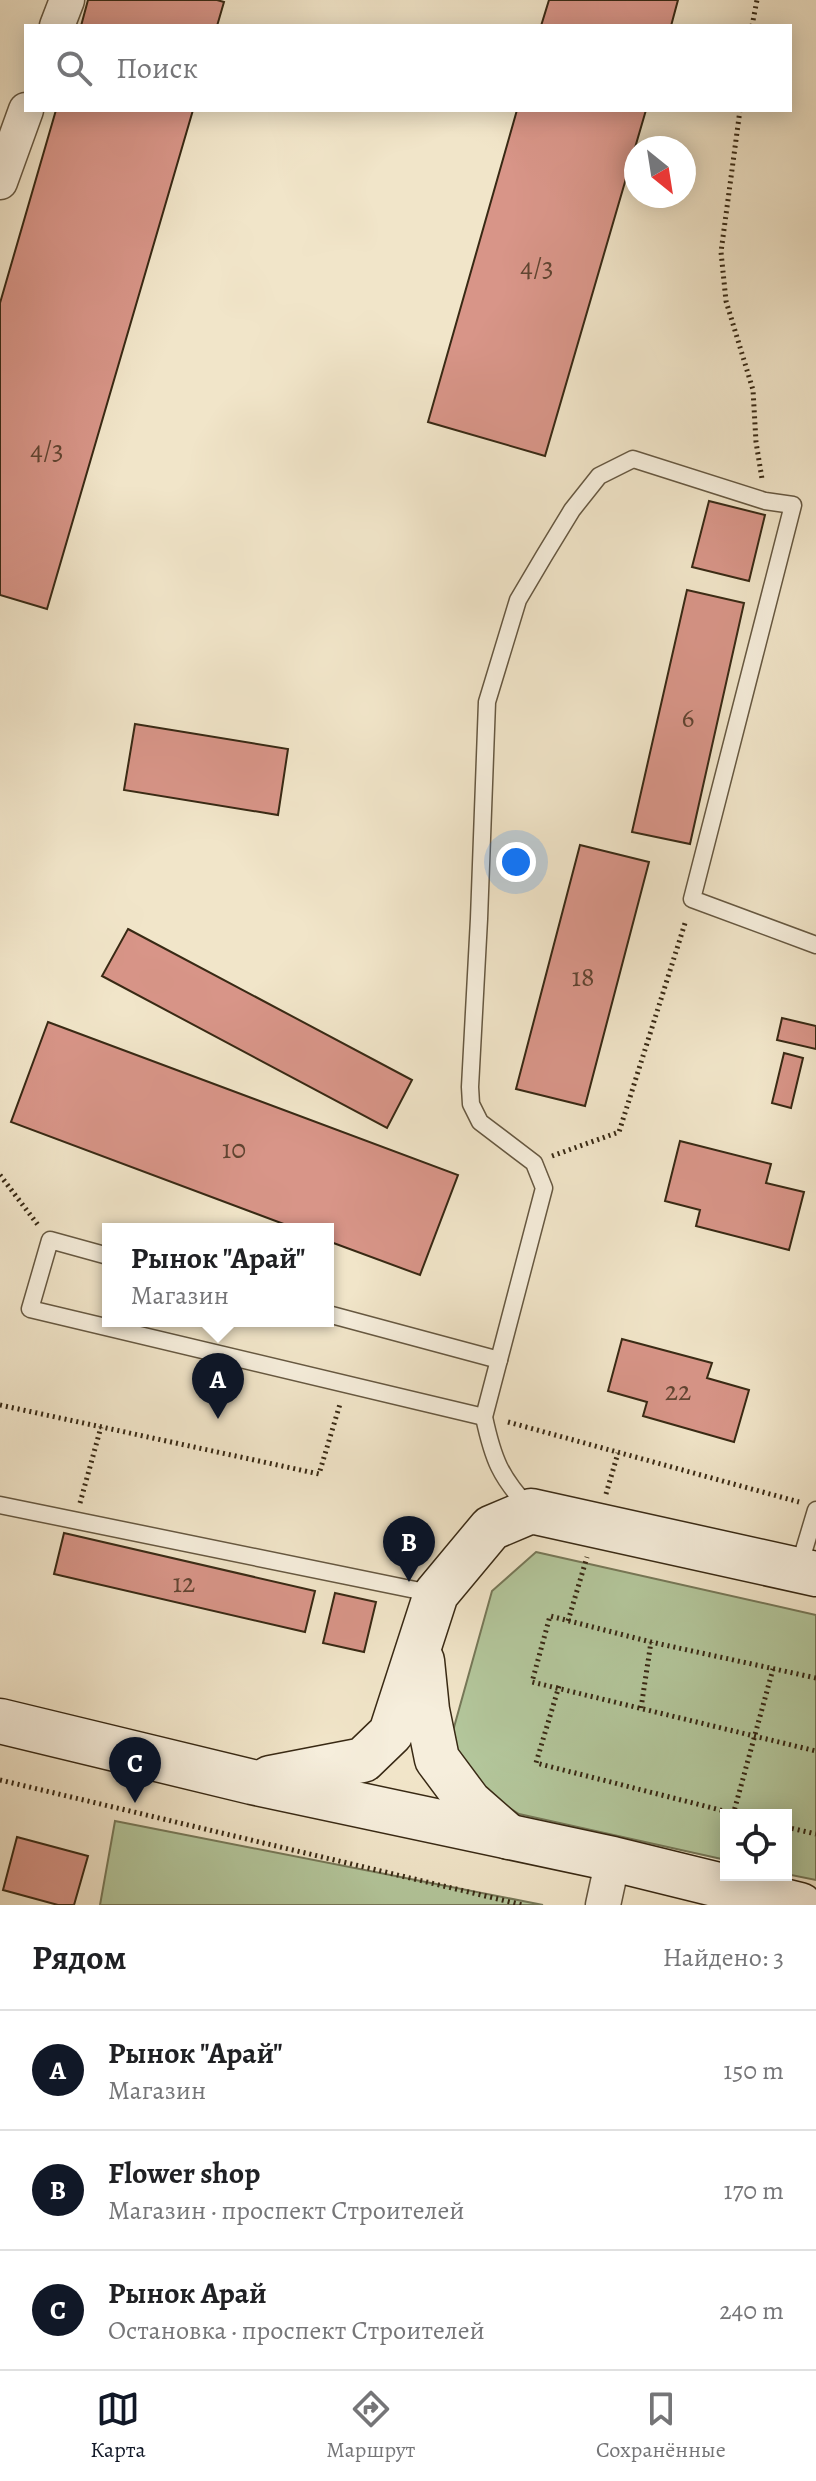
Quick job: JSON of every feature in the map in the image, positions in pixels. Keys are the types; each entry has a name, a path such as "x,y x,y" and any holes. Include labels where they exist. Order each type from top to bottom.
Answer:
{"main road":[{"path":"252,1782 363,1760 391,1733 436,1594 491,1528 531,1511 807,1572"},
{"path":"420,1646 427,1710 437,1759 469,1802 512,1839"},
{"path":"0,1721 252,1782 613,1859 800,1905"}],"street":[{"path":"58,24 67,0"},
{"path":"0,182 25,112"},
{"path":"603,1905 613,1859"}],"lane":[{"path":"531,1511 510,1488 492,1455 484,1417 544,1188 534,1163 480,1122 471,1104 487,702 518,600 572,510 599,476 633,459 765,501 793,505 692,899 816,945"},
{"path":"102,1254 50,1240 30,1309 102,1326"},
{"path":"334,1316 499,1360"},
{"path":"106,1327 484,1417"},
{"path":"0,1505 436,1594"},
{"path":"807,1572 808,1506"}],"path":[{"path":"752,24 757,0"},
{"path":"740,112 721,252 726,301 753,390 756,442 765,501"},
{"path":"534,1163 619,1132 692,899"},
{"path":"0,1175 50,1240"},
{"path":"0,1405 319,1474 346,1384"},
{"path":"484,1417 808,1506"},
{"path":"75,1520 101,1427"},
{"path":"816,1678 550,1616 532,1682 559,1686 816,1751"},
{"path":"641,1708 651,1642"},
{"path":"736,1809 753,1735 773,1669"},
{"path":"559,1686 536,1763 720,1810"},
{"path":"0,1780 523,1905"},
{"path":"792,1828 816,1834"}],"green space":[{"path":"536,1552 816,1615 816,1880 792,1875 792,1809 720,1809 720,1859 519,1814 471,1784 451,1738 492,1591"},
{"path":"115,1821 543,1905 100,1905"}],"building":[{"path":"88,0 224,2 218,24 82,24"},
{"path":"549,0 678,0 672,24 542,24"},
{"path":"55,112 192,112 47,609 0,595 0,303"},
{"path":"516,112 645,112 638,136 624,136 624,185 545,456 428,422"},
{"path":"709,501 765,515 749,581 692,567"},
{"path":"687,590 744,603 690,844 632,832"},
{"path":"135,724 288,749 278,815 124,790"},
{"path":"580,845 649,862 585,1106 516,1089"},
{"path":"128,929 412,1080 387,1128 102,976"},
{"path":"782,1018 816,1026 816,1049 777,1040"},
{"path":"48,1022 458,1175 420,1275 334,1243 334,1223 281,1223 11,1122"},
{"path":"784,1053 803,1058 791,1108 772,1103"},
{"path":"680,1141 771,1164 766,1183 804,1192 789,1250 696,1226 700,1210 665,1201"},
{"path":"622,1339 712,1363 707,1378 749,1390 734,1442 643,1416 647,1402 608,1391"},
{"path":"64,1533 315,1591 305,1632 54,1574"},
{"path":"335,1593 376,1602 364,1652 323,1643"},
{"path":"17,1837 88,1856 74,1905 58,1905 3,1890"}],"place":[{"name":"Рынок \"Арай\"","path":"218,1419"},
{"name":"Flower shop","path":"409,1582"},
{"name":"Рынок Арай","path":"135,1803"}]}
